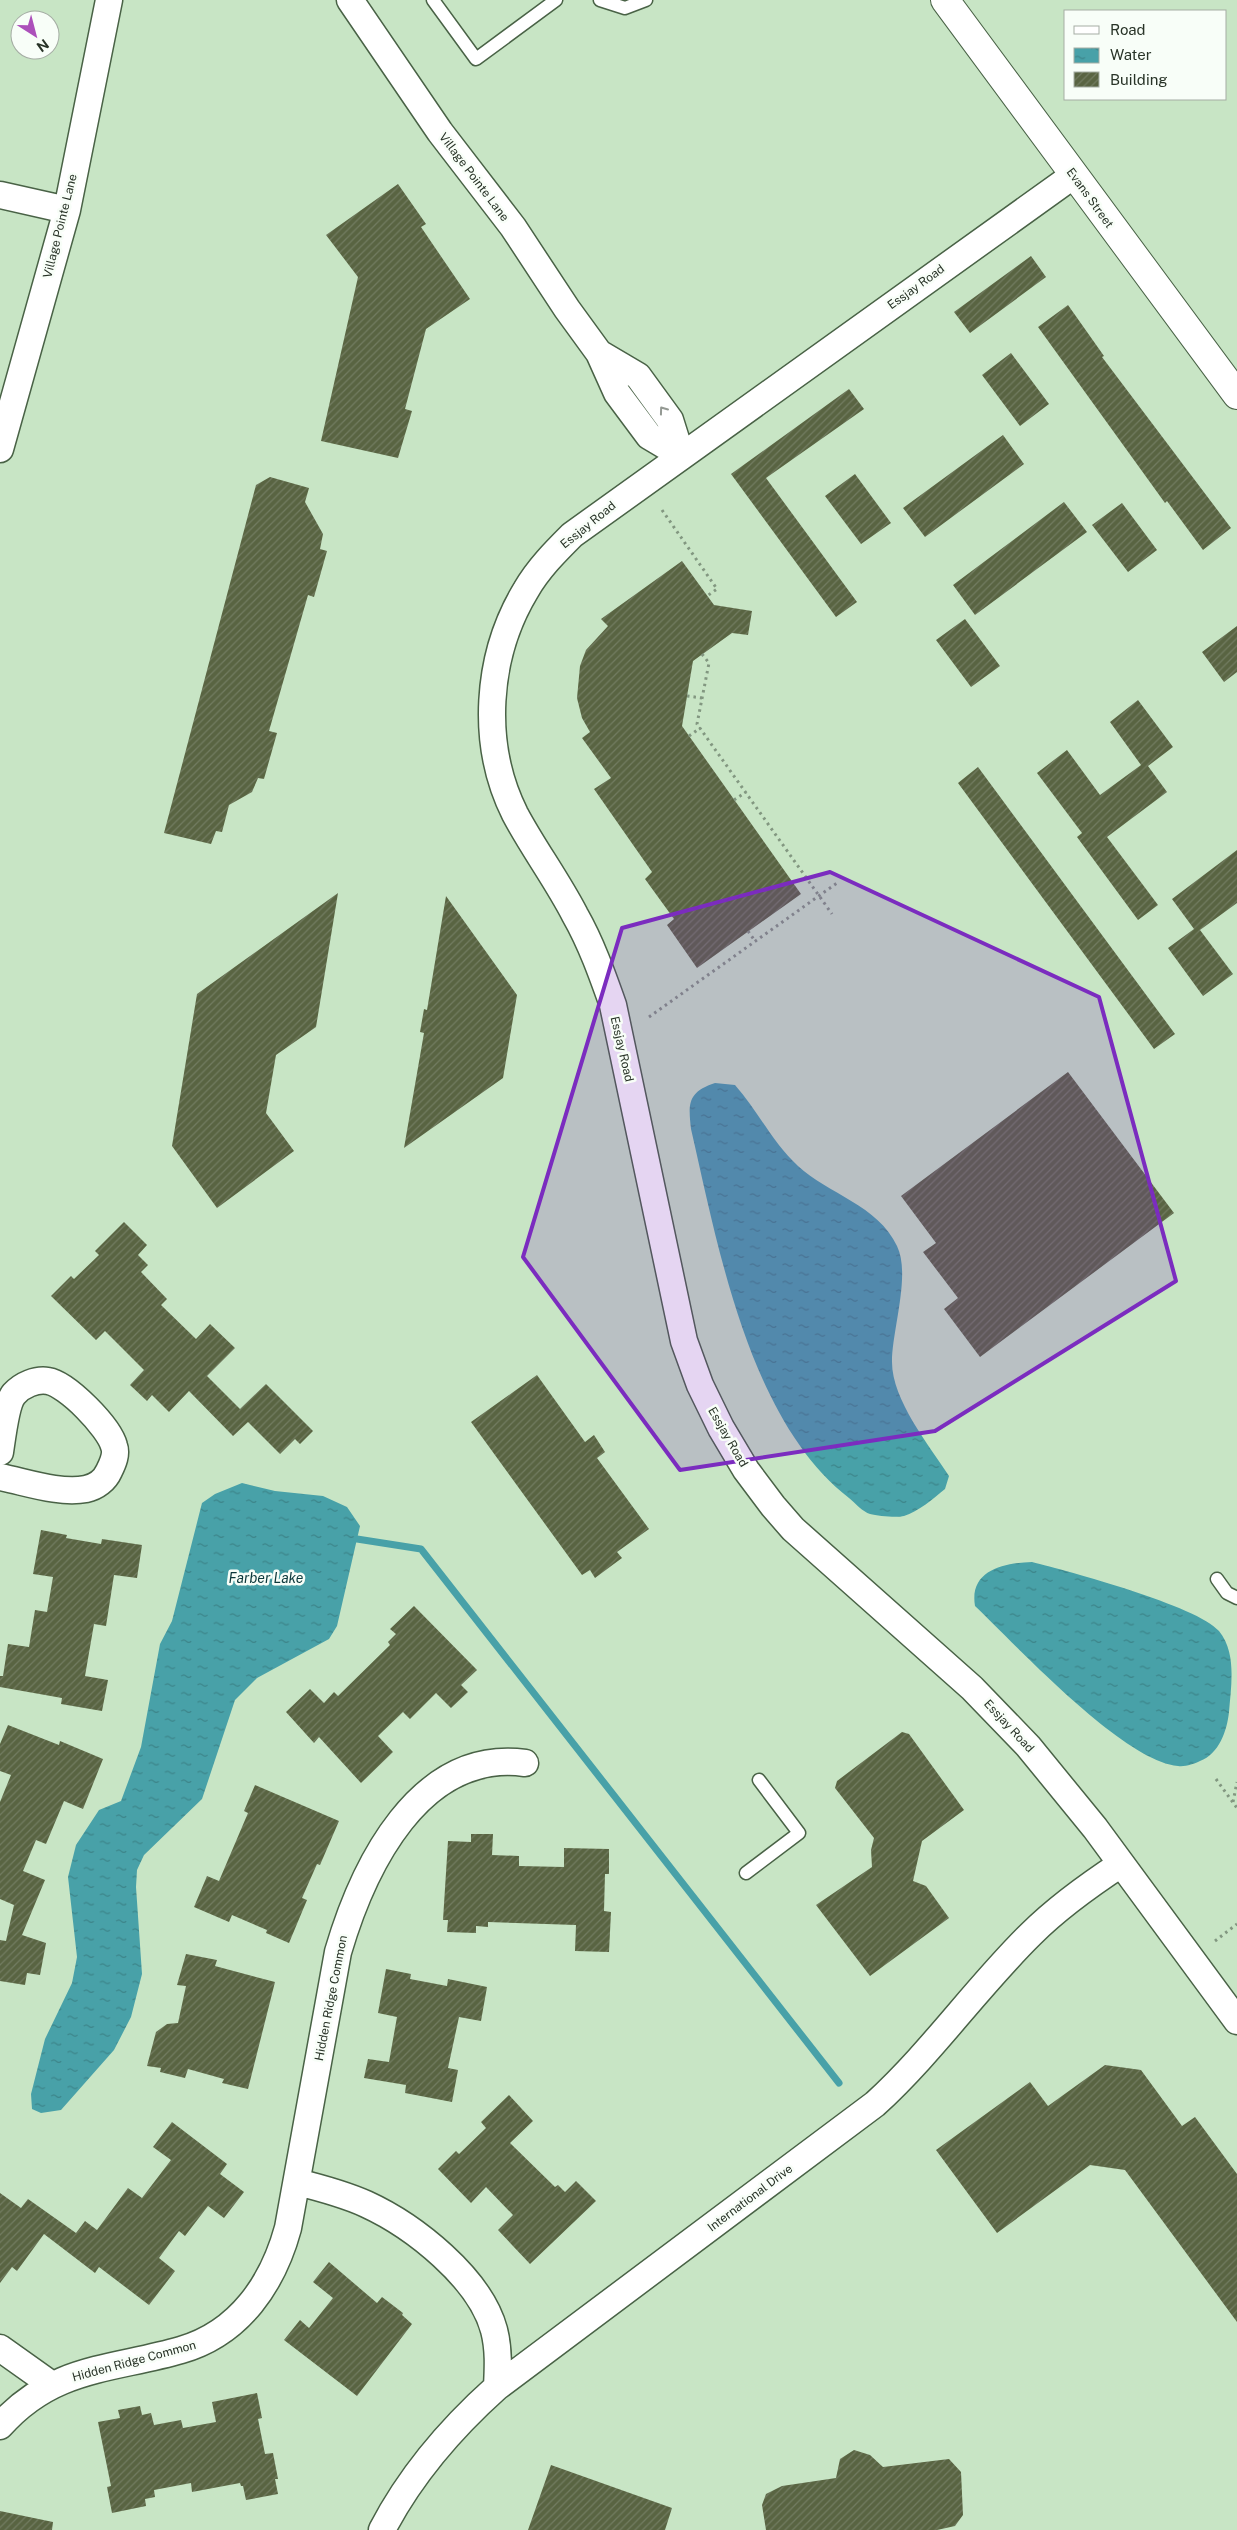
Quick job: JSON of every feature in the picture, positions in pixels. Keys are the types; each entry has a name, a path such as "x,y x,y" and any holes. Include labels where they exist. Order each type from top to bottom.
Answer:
{"street":[{"name":"Village Pointe Lane","path":"0,449 67,210 109,0"},
{"name":"Village Pointe Lane","path":"350,0 440,132 512,227 566,309 599,353 617,393 649,436 681,455"},
{"name":"Evans Street","path":"945,0 1237,395"},
{"name":"Essjay Road","path":"1074,175 572,535 548,560 526,590 506,630 494,678 493,737 500,776 515,813 576,915 601,970 613,1005 684,1341 700,1386 721,1428 746,1470 793,1529 972,1688 1028,1746 1121,1864 1237,2021"},
{"path":"0,195 67,210"},
{"path":"0,1452 12,1395 34,1381 48,1381 61,1387 108,1432 115,1448 114,1461 107,1476 96,1486 85,1489 66,1490 0,1478"},
{"name":"Hidden Ridge Common","path":"0,2426 25,2403 52,2385 83,2372 182,2350 205,2341 230,2325 252,2304 268,2280 281,2255 297,2182 338,1952 350,1911 367,1873 390,1836 410,1810 439,1782 458,1771 483,1762 510,1761 525,1763"},
{"name":"International Drive","path":"382,2530 409,2482 435,2448 465,2416 497,2387 875,2104 903,2078 1030,1935 1073,1896 1121,1864"},
{"path":"297,2182 333,2191 368,2205 400,2223 466,2279 482,2301 494,2330 499,2356 497,2387"},
{"path":"0,2348 52,2385"}],"lane":[{"path":"437,1 476,59 556,0"},
{"path":"600,0 625,8 646,0"},
{"path":"1217,1579 1227,1593 1237,1598"},
{"path":"746,1873 799,1833 759,1780"}],"path":[{"path":"662,510 717,589 707,596"},
{"path":"702,654 709,663 697,724 832,914"},
{"path":"687,696 702,698"},
{"path":"689,736 700,728"},
{"path":"734,800 746,792"},
{"path":"649,1017 837,882"},
{"path":"748,931 755,941"},
{"path":"1216,1779 1237,1808"},
{"path":"1233,1803 1237,1782"},
{"path":"1215,1941 1237,1924"}],"highlighted area":[{"path":"830,872 1099,997 1176,1281 935,1431 680,1470 523,1257 622,928"}],"water":[{"path":"715,1083 735,1085 780,1147 798,1166 823,1185 852,1201 878,1220 889,1232 897,1246 901,1258 902,1287 893,1349 894,1377 898,1391 913,1422 949,1476 945,1489 909,1514 897,1517 870,1514 849,1498 815,1465 786,1424 762,1378 726,1277 691,1129 690,1105 692,1100 699,1090"},
{"name":"Farber Lake","path":"242,1483 275,1491 323,1496 347,1507 360,1526 337,1626 329,1639 257,1678 235,1700 202,1799 144,1855 137,1870 136,1887 142,1974 131,2017 114,2050 61,2110 41,2113 32,2109 31,2094 45,2039 72,1983 77,1957 68,1877 76,1845 99,1810 121,1801 141,1747 160,1644 172,1621 202,1503 215,1494"},
{"path":"1032,1562 1131,1590 1186,1611 1206,1621 1219,1631 1225,1640 1231,1659 1229,1712 1221,1741 1207,1758 1186,1766 1178,1766 1155,1759 1129,1745 1101,1724 1043,1673 975,1606 977,1584 983,1577 1000,1567"}],"building":[{"path":"398,184 426,224 421,227 470,299 426,329 405,409 412,411 398,458 321,441 358,277 326,235"},
{"path":"1031,256 1046,277 970,333 954,312"},
{"path":"1068,305 1104,356 1102,357 1231,528 1203,550 1167,501 1165,503 1038,327"},
{"path":"1011,353 1049,404 1020,426 982,375"},
{"path":"849,389 864,409 766,478 857,602 836,617 731,474"},
{"path":"1003,435 1024,464 925,537 903,508"},
{"path":"855,474 891,523 861,544 825,496"},
{"path":"270,477 309,488 305,502 323,534 320,549 327,551 314,597 308,595 269,731 277,733 264,779 258,778 252,792 229,805 222,832 216,831 211,844 164,833 256,485"},
{"path":"1064,502 1087,532 975,615 953,585"},
{"path":"1122,503 1157,550 1128,572 1092,525"},
{"path":"682,561 714,605 752,611 748,635 732,633 693,661 682,726 801,894 697,968 667,925 674,919 645,879 652,872 594,789 611,778 582,738 590,732 582,718 577,698 580,666 586,650 608,626 601,619"},
{"path":"965,619 1000,666 971,687 936,640"},
{"path":"1237,626 1237,672 1224,682 1202,652"},
{"path":"1138,700 1173,747 1148,766 1167,792 1107,837 1158,905 1138,920 1077,837 1082,833 1037,773 1067,750 1100,795 1141,765 1110,722"},
{"path":"978,767 1175,1034 1154,1049 958,783"},
{"path":"1237,850 1237,903 1200,930 1233,974 1203,996 1168,948 1194,929 1172,899"},
{"path":"338,893 316,1027 276,1055 266,1113 294,1151 217,1208 172,1146 197,994"},
{"path":"446,896 517,995 503,1078 404,1148 424,1033 420,1032 424,1009 427,1010"},
{"path":"1068,1072 1174,1213 980,1357 944,1309 958,1298 923,1252 936,1243 901,1196"},
{"path":"124,1222 147,1245 138,1255 148,1265 141,1272 167,1299 161,1305 196,1339 210,1324 235,1348 207,1376 240,1409 266,1384 313,1431 300,1444 295,1439 280,1454 248,1422 233,1436 189,1391 169,1412 152,1395 147,1401 130,1385 144,1370 105,1331 96,1340 51,1296 71,1276 74,1279 99,1255 95,1251"},
{"path":"537,1375 585,1442 594,1435 605,1452 597,1458 649,1529 617,1552 622,1558 595,1578 590,1570 582,1575 471,1422"},
{"path":"41,1530 67,1535 66,1538 101,1544 102,1539 142,1545 137,1578 114,1575 106,1626 94,1624 85,1676 108,1680 102,1711 61,1704 62,1698 0,1687 0,1676 3,1676 8,1644 29,1647 35,1610 47,1612 53,1577 33,1574"},
{"path":"414,1606 477,1670 461,1685 468,1692 451,1708 436,1693 410,1719 403,1712 378,1736 393,1752 361,1783 319,1737 314,1743 286,1712 310,1689 324,1703 334,1692 338,1696 390,1645 388,1642 396,1634 390,1629"},
{"path":"8,1725 59,1745 60,1741 103,1759 83,1809 64,1801 46,1844 36,1840 23,1871 45,1880 22,1935 46,1943 40,1975 27,1973 25,1985 0,1981 0,1940 6,1941 14,1905 0,1899 0,1802 11,1775 0,1771 0,1744"},
{"path":"902,1732 909,1734 964,1810 922,1841 913,1881 926,1886 949,1918 870,1976 816,1905 872,1867 871,1850 874,1838 835,1788 837,1781"},
{"path":"255,1785 339,1821 320,1865 317,1864 302,1898 307,1900 289,1943 266,1933 267,1930 232,1915 229,1922 194,1907 207,1876 219,1881 248,1813 244,1811"},
{"path":"471,1834 493,1834 492,1855 519,1856 519,1866 564,1867 564,1848 609,1849 609,1874 605,1874 604,1911 611,1912 609,1952 575,1951 576,1925 488,1922 488,1927 476,1926 476,1933 447,1932 448,1920 443,1920 448,1841 471,1842"},
{"path":"186,1954 217,1960 215,1966 275,1982 248,2089 222,2083 224,2079 188,2069 185,2078 160,2072 161,2068 147,2066 156,2032 167,2024 178,2023 186,1986 177,1985"},
{"path":"386,1969 411,1974 410,1979 447,1986 448,1979 487,1987 481,2021 459,2017 448,2068 458,2070 452,2102 405,2093 406,2085 364,2078 368,2059 389,2062 397,2017 378,2013"},
{"path":"1105,2065 1141,2070 1182,2126 1195,2117 1237,2174 1237,2322 1125,2170 1090,2165 997,2233 936,2150 1030,2082 1048,2106"},
{"path":"509,2095 533,2121 510,2143 555,2187 558,2185 565,2192 576,2181 596,2201 530,2264 498,2230 513,2215 486,2187 471,2203 438,2169 456,2151 459,2154 486,2128 481,2122"},
{"path":"172,2122 227,2164 220,2174 244,2192 224,2218 208,2206 185,2236 179,2231 159,2258 175,2271 149,2305 99,2267 95,2273 44,2234 17,2271 12,2267 0,2283 0,2193 21,2208 28,2199 76,2233 85,2221 97,2230 128,2188 142,2198 171,2160 153,2147"},
{"path":"329,2262 377,2303 382,2297 403,2313 402,2315 412,2324 357,2396 284,2340 300,2320 309,2328 333,2298 313,2282"},
{"path":"257,2393 262,2418 258,2419 265,2454 273,2453 278,2479 275,2479 278,2494 246,2500 243,2486 240,2483 192,2492 191,2483 154,2490 155,2497 145,2499 146,2506 112,2513 107,2487 111,2486 98,2422 120,2418 118,2410 140,2406 142,2415 151,2413 154,2425 181,2420 183,2428 216,2422 212,2402"},
{"path":"854,2450 870,2455 883,2467 949,2459 961,2472 963,2515 955,2526 937,2530 766,2530 762,2505 766,2494 782,2486 836,2478 840,2459"},
{"path":"551,2465 672,2508 665,2530 528,2530"},
{"path":"0,2511 53,2522 52,2530 0,2530"}],"waterway":[{"path":"357,1539 421,1549 839,2083"}]}
